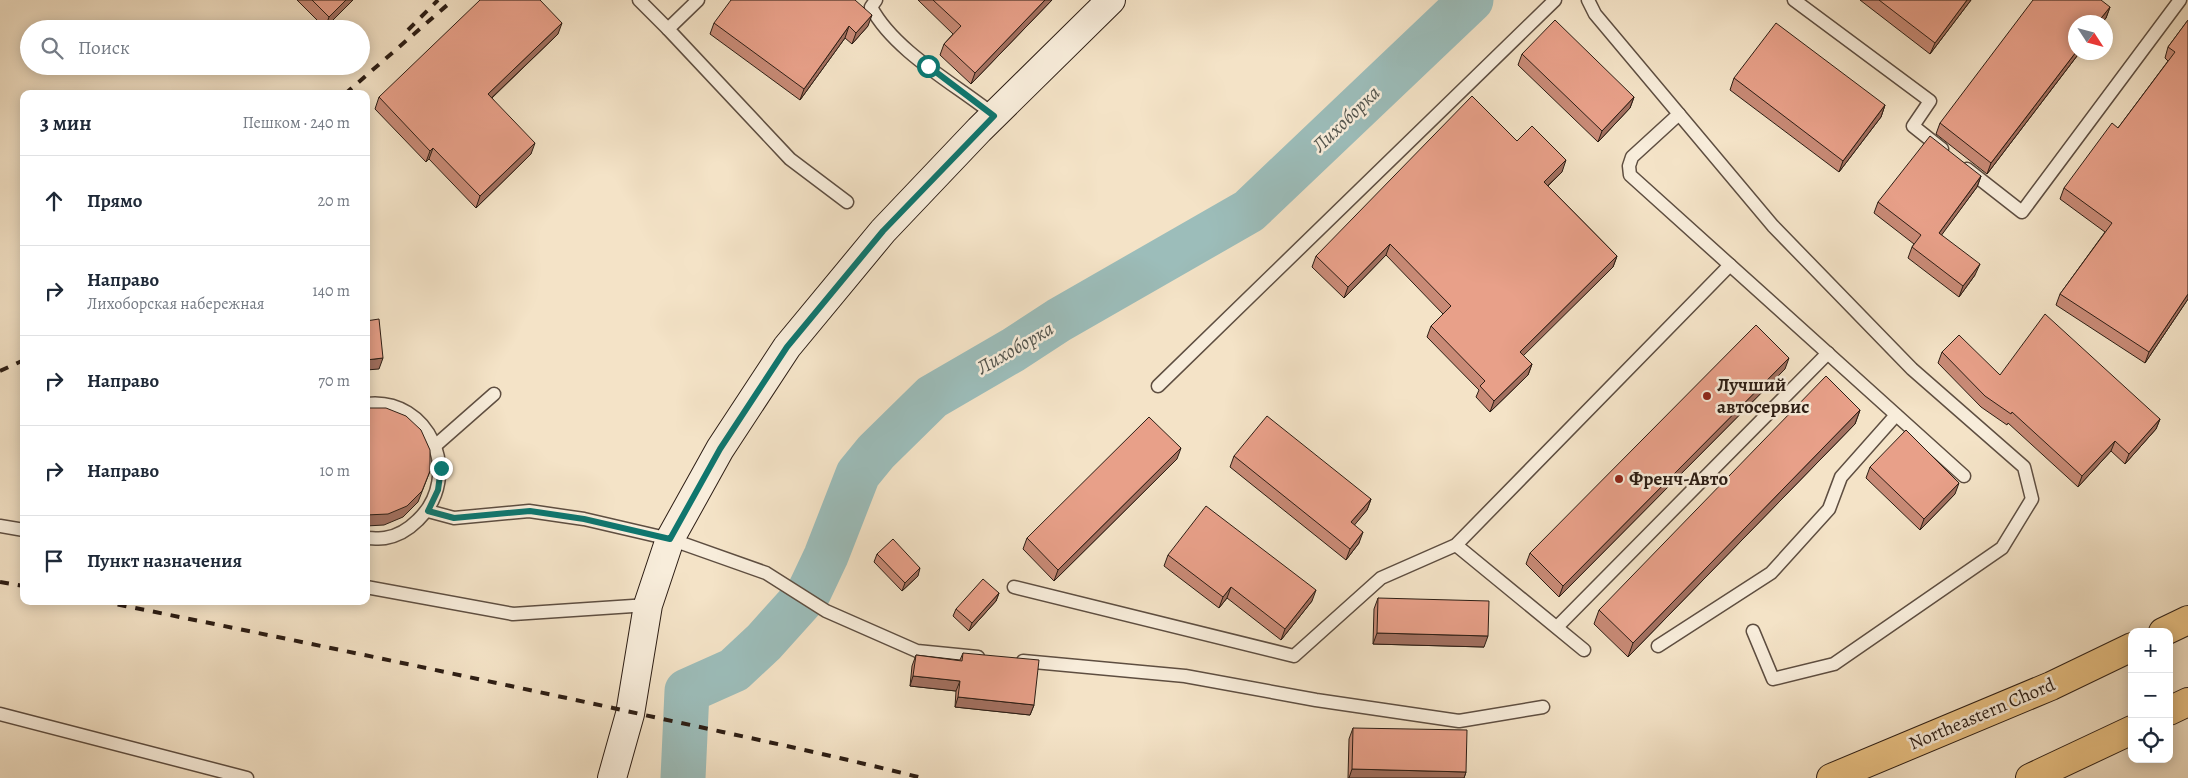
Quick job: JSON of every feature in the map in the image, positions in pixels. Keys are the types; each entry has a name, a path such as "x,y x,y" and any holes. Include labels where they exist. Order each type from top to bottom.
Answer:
{"main road":[{"path":"2171,628 2188,620"},
{"name":"Northeastern Chord","path":"1831,778 2051,686 2128,649"},
{"path":"2173,709 2188,702"},
{"path":"2030,778 2128,732"}],"street":[{"path":"612,778 630,714 648,605 670,539 720,449 787,347 883,231 1110,0"}],"lane":[{"path":"639,0 668,28 790,159 847,202"},
{"path":"668,28 698,0"},
{"path":"876,0 871,7 879,22 898,44 994,116"},
{"path":"1158,386 1555,0"},
{"path":"1588,0 1595,14 1773,226 1905,362 2024,468 2032,500 2002,548 1834,664 1773,679 1753,631"},
{"path":"1794,0 1930,101 1913,126 2022,212 2180,0"},
{"path":"1679,114 1632,157 1629,166 1630,175 1964,476"},
{"path":"1014,588 1294,656 1381,578 1456,545 1730,265"},
{"path":"1557,628 1828,353"},
{"path":"436,445 494,394"},
{"path":"370,404 376,403 401,409 422,424 436,445 441,468 438,490 428,511 410,528 386,538 370,538"},
{"path":"1658,646 1771,574 1829,509 1841,477 1896,414"},
{"path":"428,511 454,518 530,511 584,519 670,539 766,573 826,611 917,651 994,658"},
{"path":"0,526 20,529"},
{"path":"1456,545 1584,650"},
{"path":"370,588 513,614 648,605"},
{"path":"1014,660 1185,676 1316,700 1459,721 1543,707"},
{"path":"0,714 247,778"},
{"path":"198,778 208,768"}],"building":[{"path":"312,0 346,0 329,17"},
{"path":"480,0 540,0 562,23 488,94 535,143 480,196 433,148 430,151 379,97"},
{"path":"731,0 855,0 872,15 856,33 849,26 804,89 714,23"},
{"path":"933,0 1045,0 975,73 944,44 961,26"},
{"path":"1879,0 1967,0 1935,43"},
{"path":"2033,0 2101,0 2110,7 2104,15 2068,15 2068,60 2070,60 1991,163 1940,123"},
{"path":"1555,20 1634,97 1602,131 1522,54"},
{"path":"2188,20 2188,294 2149,352 2060,294 2112,223 2064,188 2112,123 2118,128 2175,52 2168,47"},
{"path":"1776,23 1885,105 1843,161 1734,78"},
{"path":"1472,96 1517,141 1532,126 1566,160 1544,182 1617,256 1520,352 1532,364 1494,401 1480,386 1485,381 1431,326 1451,306 1390,244 1348,287 1316,256"},
{"path":"1930,136 1981,176 1939,233 1980,264 1963,286 1912,247 1921,235 1878,202"},
{"path":"2045,314 2160,419 2129,454 2115,441 2082,476 2012,412 2011,414 1985,396 1942,352 1959,335 2000,375"},
{"path":"379,319 383,358 370,360 370,320"},
{"path":"1756,325 1789,358 1563,586 1530,553"},
{"path":"1826,376 1860,410 1633,643 1599,610"},
{"path":"370,408 386,408 406,416 421,430 430,450 430,471 422,491 407,506 388,514 370,515"},
{"path":"1267,416 1371,499 1351,522 1363,532 1350,549 1234,456"},
{"path":"1149,417 1181,448 1058,570 1027,538"},
{"path":"1906,430 1959,483 1924,519 1870,467"},
{"path":"1206,506 1316,590 1285,629 1231,587 1223,597 1168,555"},
{"path":"893,539 920,568 905,583 877,554"},
{"path":"983,579 999,593 972,623 956,609"},
{"path":"1378,598 1489,601 1488,636 1377,633"},
{"path":"963,653 1039,660 1034,705 958,697 960,681 913,676 916,655 962,661"},
{"path":"1353,728 1467,730 1466,772 1352,769"}],"waterway":[{"name":"Лихоборка","path":"683,778 687,691 734,670 764,642 809,592 826,556 858,474 876,452 932,397 1013,350 1059,320 1249,211 1471,0"}],"railway":[{"path":"408,30 438,0"},
{"path":"370,72 453,0"},
{"path":"350,90 367,75"},
{"path":"0,371 20,362"},
{"path":"0,582 20,585"},
{"path":"120,605 549,694 807,750 922,778"}],"place":[{"name":"Лучший автосервис","path":"1707,396"},
{"name":"Френч-Авто","path":"1619,479"}],"route":[{"path":"441,468 438,490 428,511 454,518 530,511 584,519 670,539 720,449 787,347 883,231 994,116 928,66"}]}
